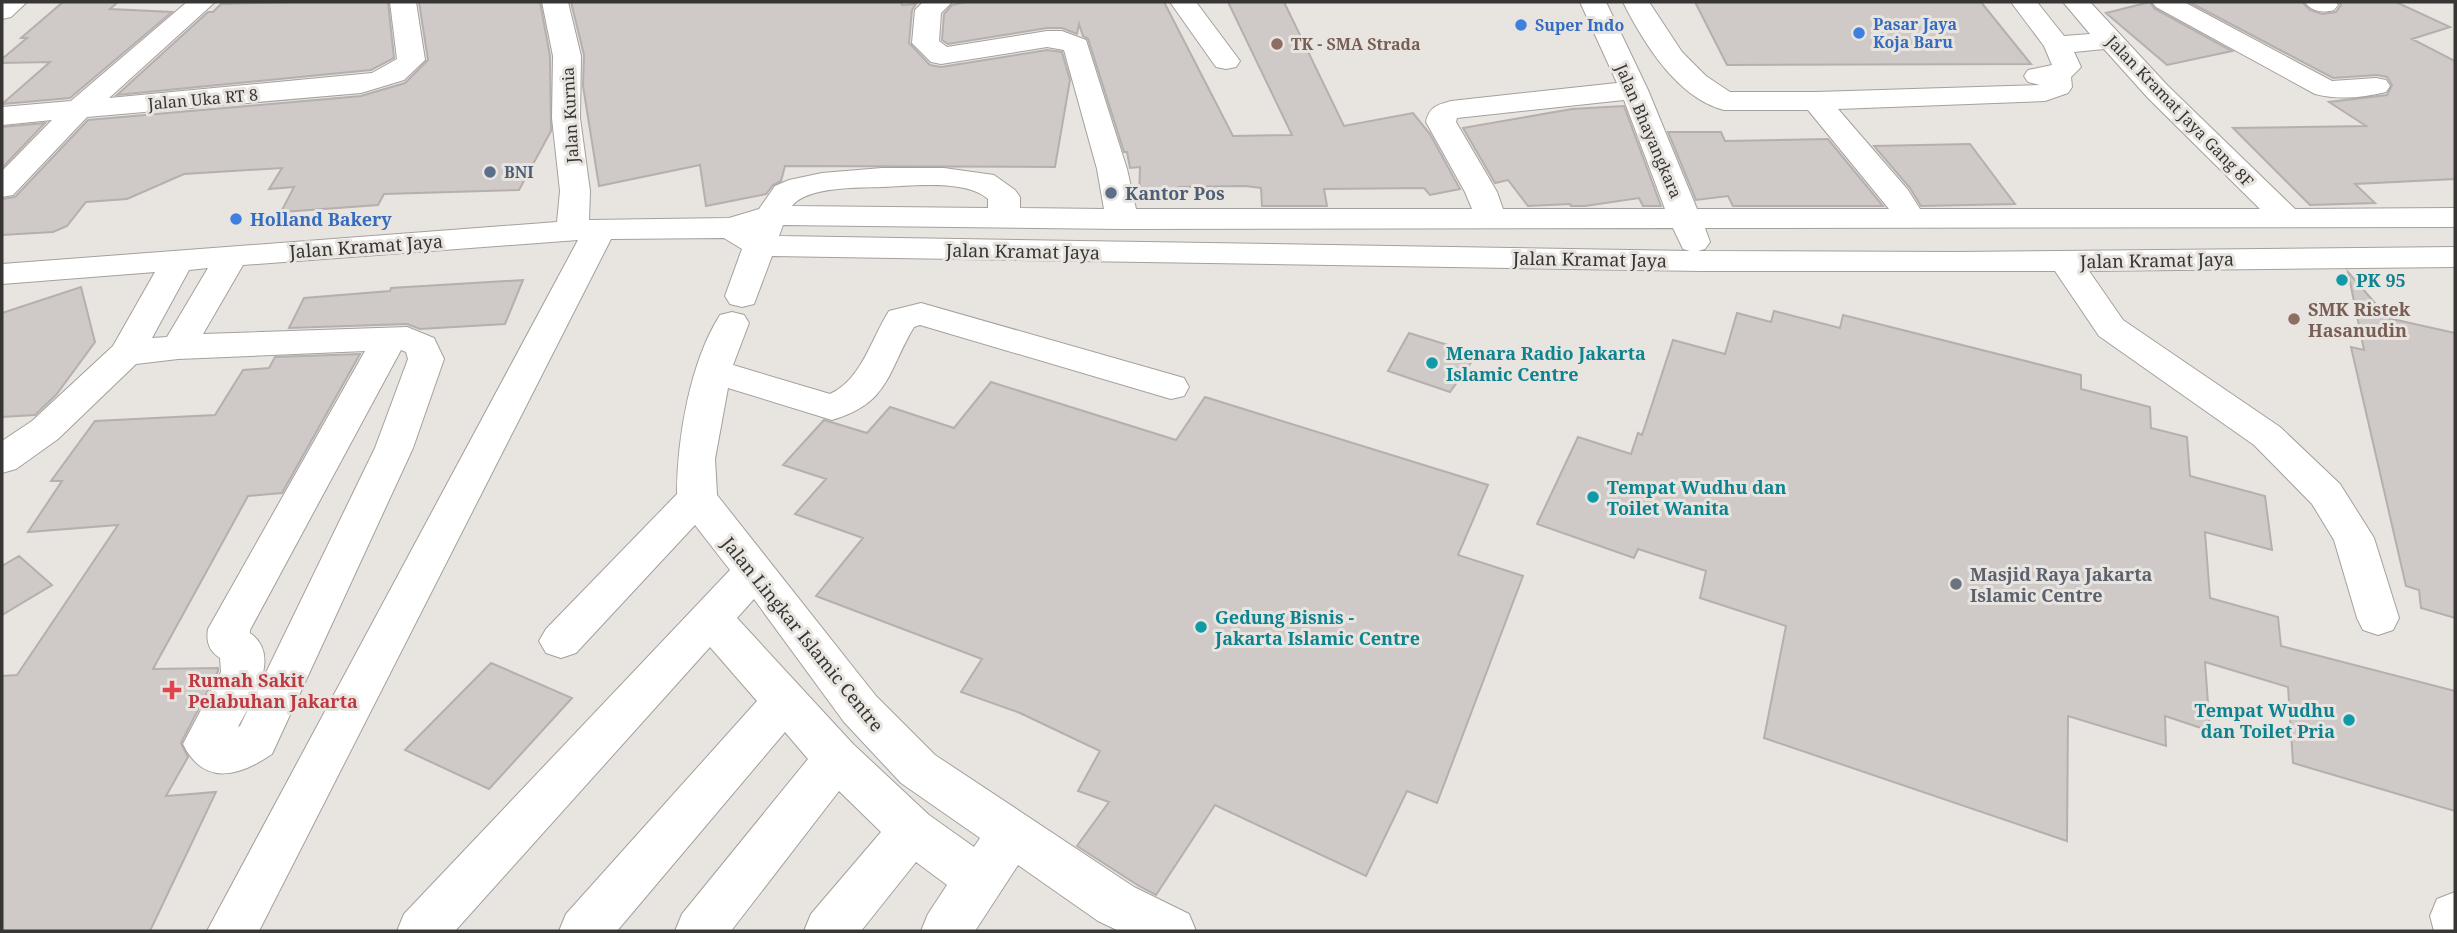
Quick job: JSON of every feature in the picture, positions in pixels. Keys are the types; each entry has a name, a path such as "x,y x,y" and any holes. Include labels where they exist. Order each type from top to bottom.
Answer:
{"street":[{"path":"2,10 14,2"},
{"path":"2,188 77,111 202,2 207,2"},
{"name":"Jalan Uka RT 8","path":"2,116 361,85 389,79 411,60 403,2"},
{"name":"Jalan Kurnia","path":"555,2 567,56 566,118 575,191 586,229"},
{"path":"939,2 928,10 925,43 941,56 1047,39 1062,39 1076,46 1112,169 1122,219"},
{"path":"1183,2 1226,61"},
{"name":"Jalan Bhayangkara","path":"1593,2 1634,90 1702,261"},
{"path":"1636,2 1659,43 1697,83 1724,101 1816,101 2045,93 2057,88 2057,75"},
{"path":"1697,83 2057,75 2067,67 2057,45 2024,2"},
{"name":"Jalan Kramat Jaya Gang 8F","path":"2076,2 2158,92 2287,218"},
{"path":"2165,2 2296,72 2313,86 2331,91 2376,86"},
{"path":"2057,45 2110,40"},
{"path":"1612,42 1659,43"},
{"path":"1490,219 1481,192 1441,122 1442,114 1451,110 1634,90"},
{"path":"1816,101 1898,197 1910,217"},
{"path":"561,641 697,498 696,459 713,371 773,215"},
{"name":"Jalan Kramat Jaya","path":"2,274 586,229 731,228 773,215 1122,219 2455,218"},
{"path":"731,228 760,246"},
{"path":"232,931 586,229"},
{"name":"Jalan Kramat Jaya","path":"760,246 1702,261 2455,257"},
{"path":"178,347 231,257"},
{"path":"2066,261 2111,328 2267,436 2326,494 2354,538 2378,618"},
{"path":"2,459 45,430 126,353 177,262"},
{"path":"713,371 832,407 851,402 867,386 891,333 901,318 921,314 1171,387"},
{"path":"126,353 178,347 390,338 407,338 422,346 426,359 394,447 256,740 239,751 222,755 206,744 243,673 241,650"},
{"path":"304,637 241,650 228,641 229,629 390,338"},
{"name":"Jalan Lingkar Islamic Centre","path":"697,498 860,709 918,769 1116,904 1171,931"},
{"path":"422,931 755,570"},
{"path":"711,619 837,758 912,831 979,879"},
{"path":"584,931 785,701"},
{"path":"700,931 837,758"},
{"path":"829,931 912,831"},
{"path":"946,931 1010,834"}],"building":[{"path":"63,2 118,2 110,9 172,12 70,98 2,104 50,62 2,63 2,59 27,38 21,38"},
{"path":"388,2 394,58 371,70 117,95 208,12 213,12 221,4"},
{"path":"419,2 540,2 550,56 551,131 519,190 384,194 378,205 281,212 294,187 269,189 282,168 184,174 127,199 86,202 67,226 53,232 2,235 2,199 15,197 88,120 361,96 405,83 428,60"},
{"path":"571,2 901,2 902,5 916,4 912,10 909,43 930,65 941,67 1047,50 1062,52 1070,80 1055,167 785,166 781,181 773,185 766,194 706,206 700,165 599,186 583,86 584,55"},
{"path":"966,2 1164,2 1233,136 1292,135 1228,2 1284,2 1344,126 1413,113 1430,134 1460,189 1430,195 1424,188 1324,189 1327,206 1262,206 1261,188 1245,186 1179,187 1179,197 1139,198 1140,167 1130,168 1127,152 1124,152 1088,39 1083,36 1079,24 1077,34 1062,28 1047,28 948,44 942,40 944,14 952,5"},
{"name":"Pasar Jaya Koja Baru","path":"1695,2 1981,2 2031,64 1727,65"},
{"path":"2150,2 2155,9 2232,51 2167,65 2106,13"},
{"path":"2189,2 2302,2 2310,10 2322,14 2336,12 2341,5 2339,2 2396,2 2450,27 2412,39 2455,61 2455,179 2355,184 2375,203 2310,205 2233,128 2366,126 2329,102 2387,95 2392,85 2387,77 2377,75 2333,78"},
{"path":"1624,106 1661,206 1643,206 1639,198 1585,206 1528,206 1508,180 1495,183 1463,128 1572,109"},
{"path":"45,123 2,168 2,127"},
{"path":"1668,132 1721,132 1725,141 1828,139 1883,206 1733,206 1728,196 1696,200"},
{"path":"1970,144 2015,204 1921,206 1910,188 1874,146"},
{"path":"2348,272 2388,318 2455,333 2455,618 2421,608 2419,590 2406,586 2351,347 2364,350"},
{"path":"523,280 505,324 420,329 407,324 289,328 304,298 390,291 391,288"},
{"path":"81,287 95,342 56,395 35,415 2,417 2,313"},
{"name":"Masjid Raya Jakarta Islamic Centre","path":"1774,311 1840,328 1843,315 2081,375 2081,389 2150,407 2151,428 2187,437 2190,476 2265,496 2272,550 2205,532 2210,598 2278,617 2281,646 2455,691 2455,811 2293,763 2288,687 2205,662 2210,731 2165,716 2166,746 2068,716 2067,841 1764,738 1786,626 1700,598 1706,571 1638,549 1634,558 1537,524 1578,437 1631,454 1638,433 1642,435 1673,340 1725,354 1737,313 1771,322"},
{"name":"Menara Radio Jakarta Islamic Centre","path":"1409,333 1477,354 1450,392 1388,371"},
{"path":"360,354 282,493 248,496 153,669 218,668 218,671 181,743 188,757 166,796 216,792 150,931 2,931 2,676 17,675 118,525 28,532 62,481 51,481 95,421 215,415 243,370 269,368 275,357"},
{"name":"Gedung Bisnis - Jakarta Islamic Centre","path":"991,382 1176,440 1205,397 1488,485 1458,555 1523,576 1437,803 1407,791 1366,876 1215,805 1156,895 1077,846 1109,802 1078,791 1100,751 1020,713 961,692 982,659 816,596 863,538 795,514 826,479 783,465 824,420 867,433 890,407 954,428"},
{"path":"19,556 52,585 2,615 2,566"},
{"path":"491,663 572,698 489,789 405,750"}],"place":[{"name":"Super Indo","path":"1521,25"},
{"name":"Pasar Jaya Koja Baru","path":"1859,33"},
{"name":"TK - SMA Strada","path":"1277,44"},
{"name":"BNI","path":"490,172"},
{"name":"Kantor Pos","path":"1111,193"},
{"name":"Holland Bakery","path":"236,219"},
{"name":"PK 95","path":"2342,280"},
{"name":"SMK Ristek Hasanudin","path":"2294,319"},
{"name":"Menara Radio Jakarta Islamic Centre","path":"1432,363"},
{"name":"Tempat Wudhu dan Toilet Wanita","path":"1593,497"},
{"name":"Masjid Raya Jakarta Islamic Centre","path":"1956,584"},
{"name":"Gedung Bisnis - Jakarta Islamic Centre","path":"1201,627"},
{"name":"Rumah Sakit Pelabuhan Jakarta","path":"172,690"},
{"name":"Tempat Wudhu dan Toilet Pria","path":"2349,720"}]}
